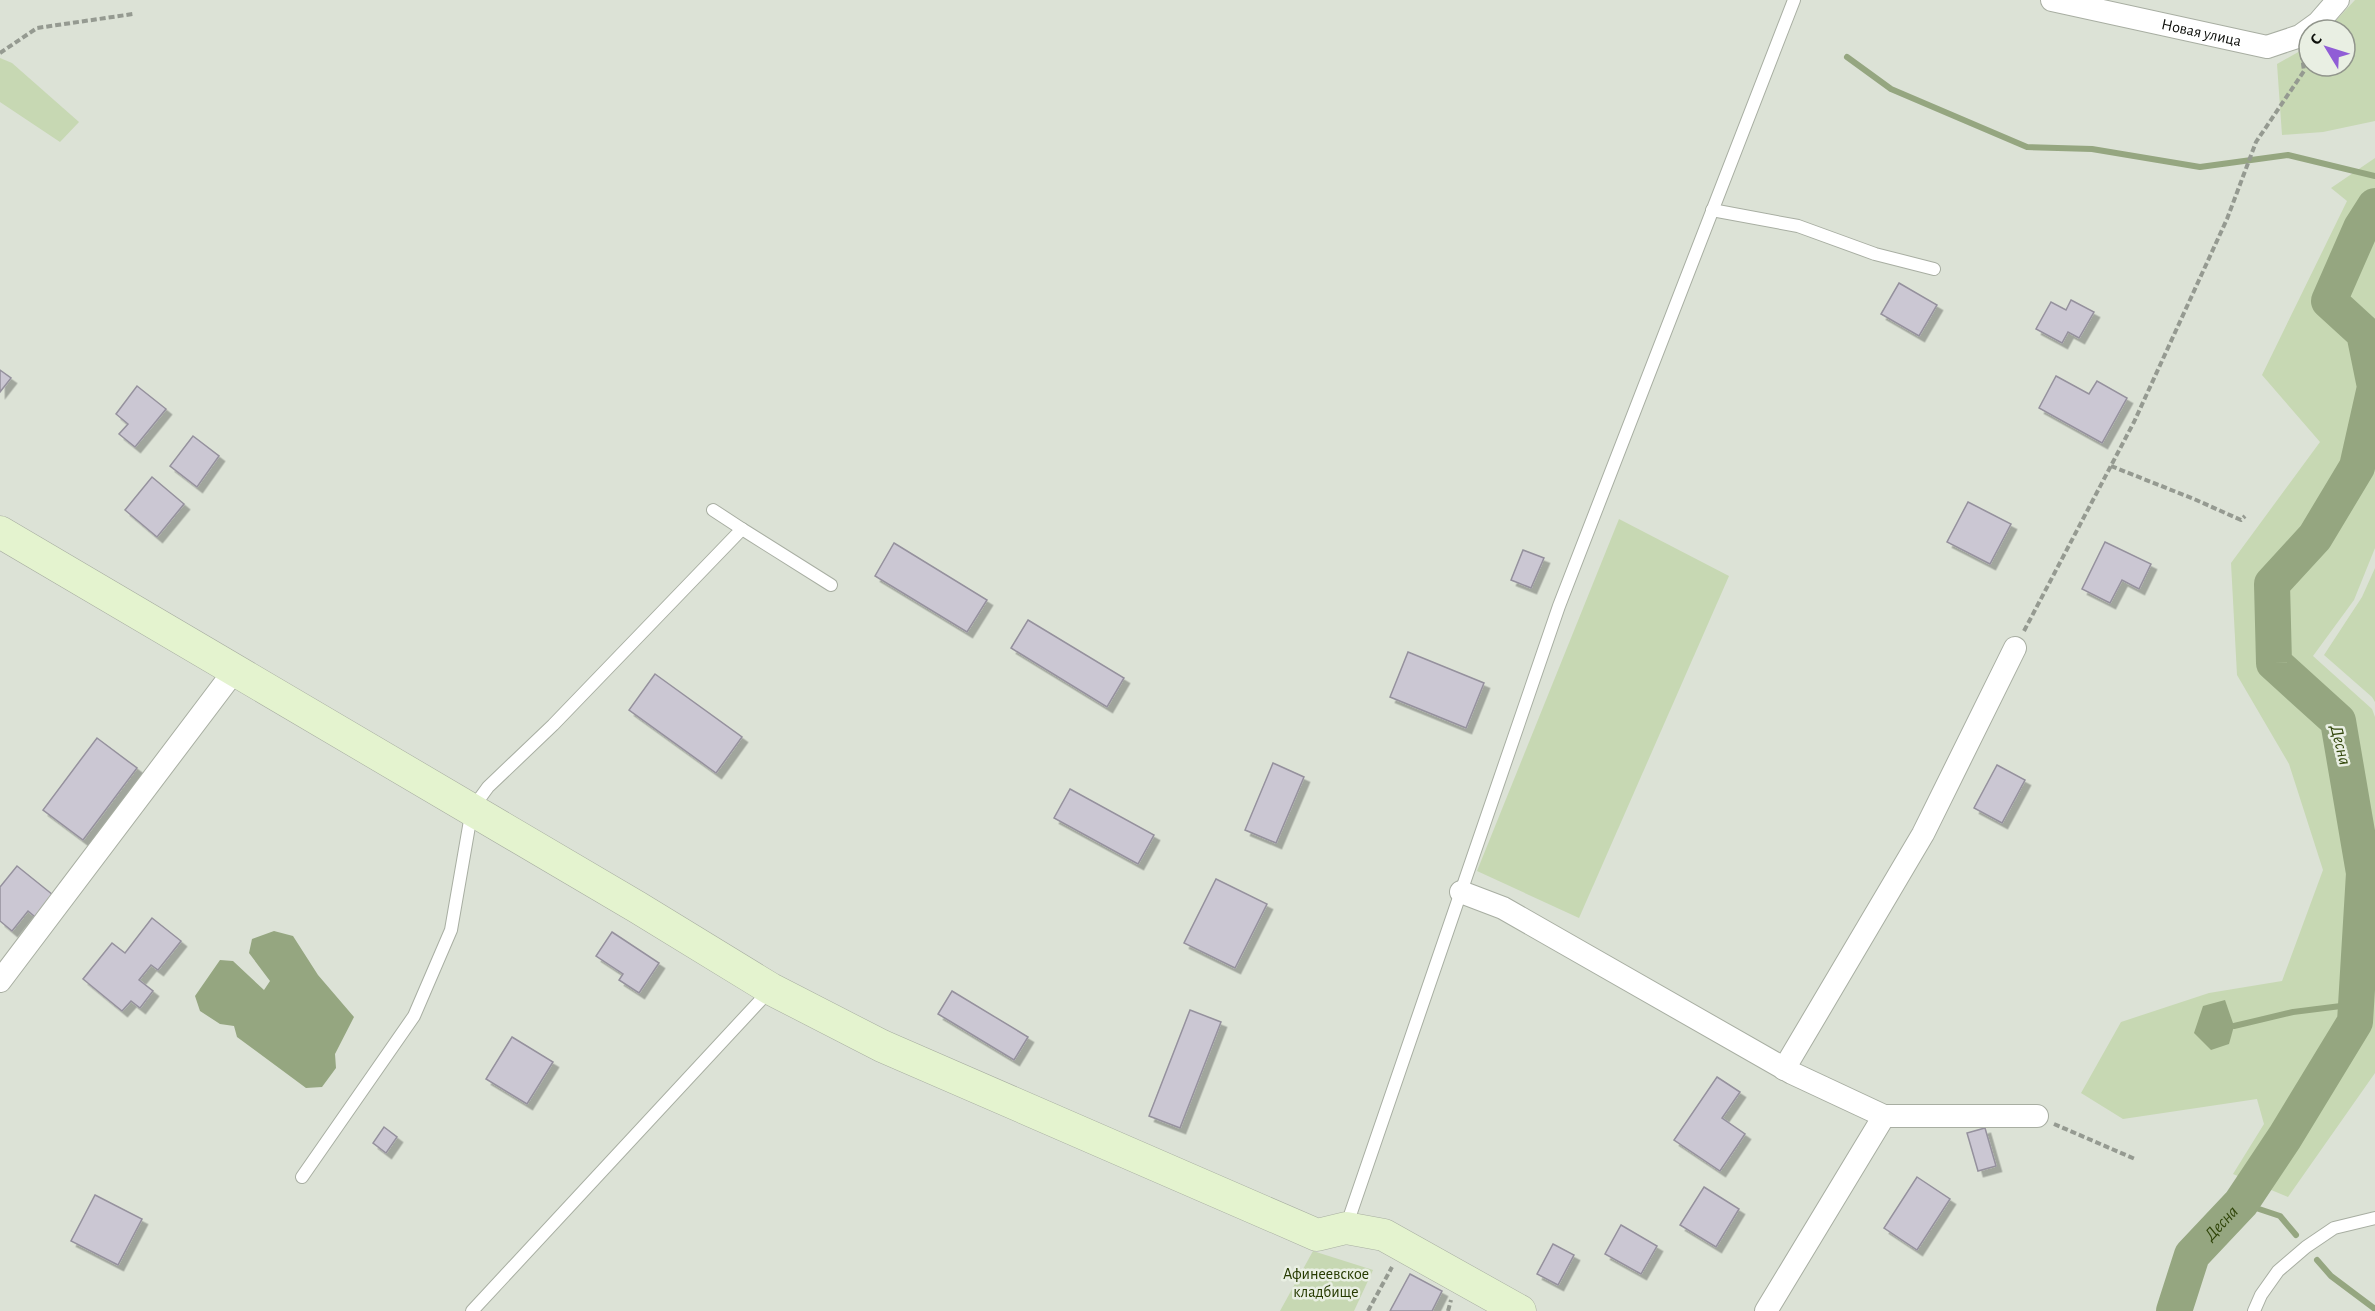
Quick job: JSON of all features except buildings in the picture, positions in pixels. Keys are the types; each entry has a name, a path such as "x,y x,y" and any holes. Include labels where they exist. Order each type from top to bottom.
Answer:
{"street":[{"name":"Новая улица","path":"2052,0 2267,47 2297,37"},
{"name":"Новая улица","path":"2322,18 2338,0"},
{"path":"0,532 472,809 771,989 882,1046 1317,1235 1346,1228 1384,1235 1520,1311"},
{"path":"1784,1069 1923,834 2015,648"},
{"path":"0,981 235,670"},
{"path":"1461,892 1503,908 1784,1069 1884,1116 2037,1116"},
{"path":"1766,1311 1884,1116"}],"lane":[{"path":"1346,1228 1559,606 1794,0"},
{"path":"1712,210 1798,226 1875,254 1934,270"},
{"path":"713,510 831,585"},
{"path":"302,1177 414,1016 451,930 472,809 488,787 553,725 742,529"},
{"path":"472,1311 771,989"},
{"path":"2254,1311 2260,1295 2278,1271 2307,1247 2334,1228 2375,1218"}],"path":[{"path":"0,53 37,28 133,14"},
{"path":"2015,648 2110,466 2185,313 2238,193 2256,142 2299,78"},
{"path":"2110,466 2241,520 2245,516"},
{"path":"2037,1116 2135,1159"},
{"path":"1368,1311 1394,1264"}],"green space":[{"path":"2355,0 2375,0 2375,121 2323,132 2282,135 2277,64 2297,53 2297,78 2357,78 2357,18 2338,18"},
{"path":"0,58 12,63 79,122 60,142 0,102"},
{"path":"2375,158 2375,548 2354,600 2313,656 2372,709 2375,717 2375,1073 2288,1197 2233,1174 2264,1124 2257,1099 2123,1119 2081,1093 2121,1022 2209,993 2282,981 2323,870 2289,764 2237,675 2231,563 2320,442 2262,375 2347,201 2331,188"},
{"path":"1619,519 1729,576 1579,918 1477,871"},
{"path":"2375,568 2375,702 2324,655 2362,597"},
{"name":"Афинеевское кладбище","path":"1313,1251 1373,1270 1354,1311 1280,1311"}],"shaded area":[{"path":"274,931 293,936 318,975 354,1017 335,1054 336,1068 322,1087 306,1088 237,1037 234,1026 220,1024 200,1011 195,996 220,960 233,961 264,990 270,981 249,953 252,939"},
{"path":"2225,1000 2234,1026 2229,1044 2211,1050 2194,1033 2203,1006"}],"waterway":[{"path":"1847,57 1891,89 2027,147 2092,149 2200,167 2288,155 2375,176"},
{"name":"Десна","path":"2174,1311 2192,1255 2241,1203 2285,1137 2355,1022 2364,873 2338,721 2274,663 2272,584 2315,537 2357,467 2375,387 2364,333 2329,301 2361,228 2375,206"},
{"path":"2234,1026 2293,1012 2357,1004"},
{"path":"2241,1203 2280,1216 2296,1235"},
{"path":"2317,1260 2331,1276 2375,1309"}]}
